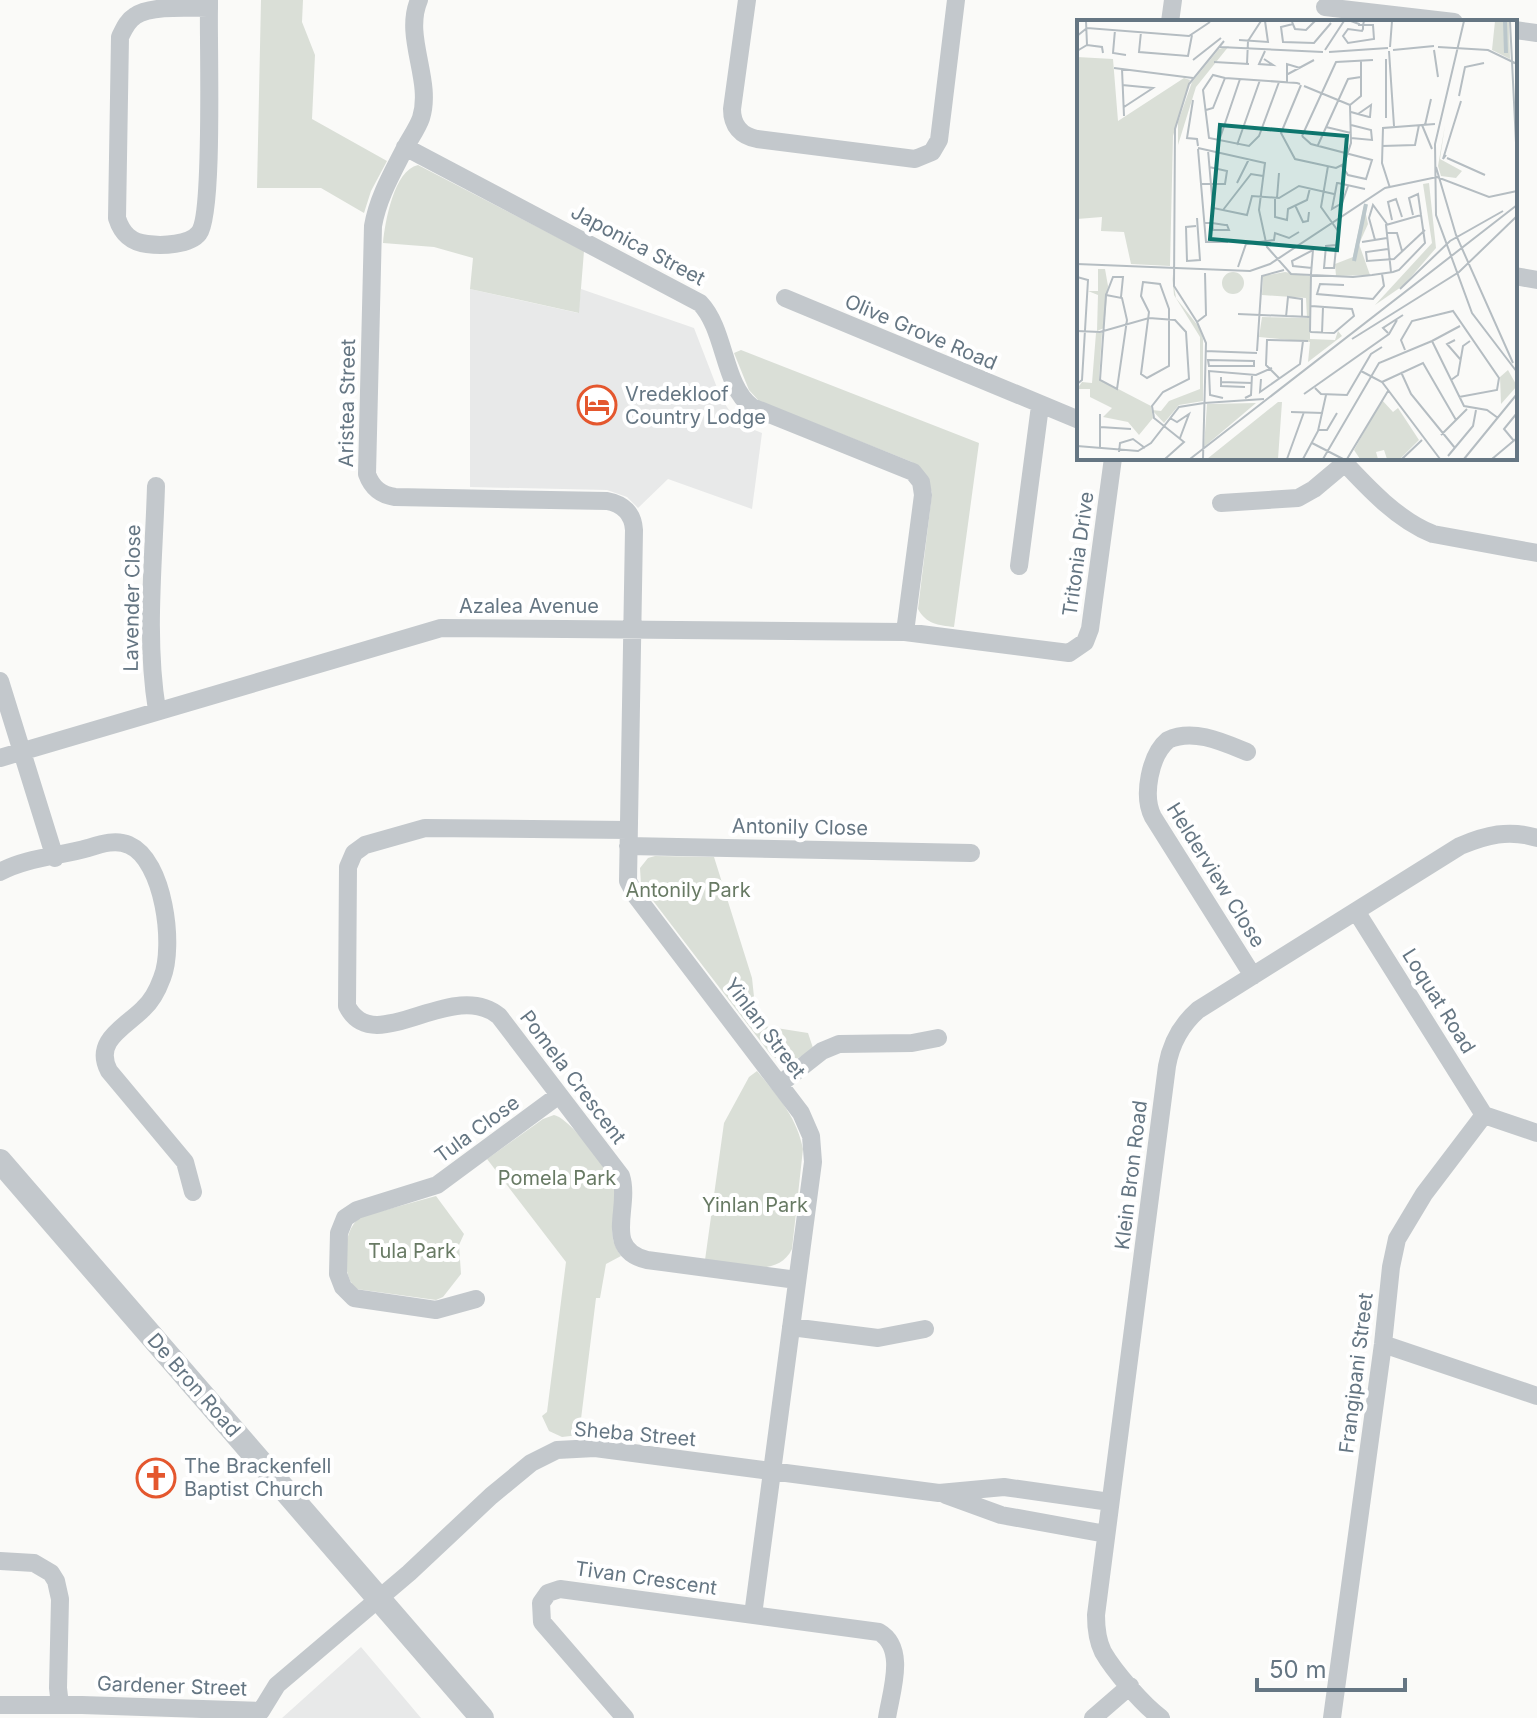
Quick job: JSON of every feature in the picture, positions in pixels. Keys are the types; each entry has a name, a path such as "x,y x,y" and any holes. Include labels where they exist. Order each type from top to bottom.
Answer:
{"street":[{"name":"Aristea Street","path":"419,0 414,12 414,29 423,99 421,118 379,199 373,226 367,467 370,482 381,493 395,497 607,501 621,505 633,523 631,628"},
{"path":"747,0 732,109 734,123 743,134 757,139 915,159 932,152 939,140 956,0"},
{"path":"1170,20 1173,0"},
{"path":"209,4 208,182 204,222 200,232 192,239 144,244 130,239 122,231 117,218 120,37 126,24 146,11 209,4"},
{"path":"1324,10 1432,20"},
{"path":"1517,30 1537,33"},
{"name":"Japonica Street","path":"405,147 700,303 713,323 741,397 752,407 913,472 921,482 923,495 905,632"},
{"path":"1517,276 1537,280"},
{"name":"Olive Grove Road","path":"785,298 1077,419"},
{"path":"1019,566 1040,406"},
{"name":"Tritonia Drive","path":"1075,651 1085,642 1090,629 1113,460"},
{"path":"1221,503 1298,498 1314,489 1342,460 1404,519 1420,529 1537,553"},
{"name":"Lavender Close","path":"156,486 151,648 157,710"},
{"name":"Azalea Avenue","path":"0,758 441,628 905,632 1056,653 1075,651"},
{"name":"Yinlan Street","path":"631,628 627,872 631,889 780,1084 807,1124 813,1149 753,1615"},
{"path":"0,681 55,858"},
{"name":"Helderview Close","path":"1247,752 1218,740 1190,736 1168,740 1154,758 1148,799 1153,817 1253,976"},
{"name":"Pomela Crescent","path":"628,838 425,828 365,845 354,853 348,867 347,1006 356,1019 370,1026 434,1010 467,1006 484,1007 499,1016 621,1176 624,1193 621,1239 634,1255 647,1260 797,1280"},
{"name":"Klein Bron Road","path":"1161,1718 1130,1686 1104,1652 1097,1634 1096,1615 1169,1055 1190,1017 1460,846 1488,835 1508,833 1537,838"},
{"name":"Antonily Close","path":"628,838 971,853"},
{"path":"0,872 26,862 55,858 105,843 122,843 144,855 152,869 169,932 167,964 155,994 145,1008 108,1040 105,1059 109,1071 185,1162 193,1192"},
{"name":"Loquat Road","path":"1356,911 1484,1115"},
{"path":"780,1084 822,1051 839,1044 912,1043 938,1038"},
{"name":"Tula Close","path":"476,1299 436,1310 354,1298 343,1287 338,1274 341,1225 357,1210 437,1185 559,1095"},
{"path":"1484,1115 1537,1133"},
{"name":"Frangipani Street","path":"1332,1718 1397,1239 1424,1194 1484,1115"},
{"name":"De Bron Road","path":"0,1161 482,1718"},
{"path":"791,1327 878,1338 925,1329"},
{"path":"1383,1344 1537,1396"},
{"name":"Sheba Street","path":"380,1597 491,1496 531,1463 557,1450 595,1448 939,1493 1001,1515 1106,1534"},
{"name":"Sheba Street","path":"939,1493 1004,1487 1110,1502"},
{"path":"1037,1522 1041,1492"},
{"path":"0,1561 34,1563 51,1573 56,1581 60,1599 60,1705"},
{"name":"Tivan Crescent","path":"625,1718 542,1622 541,1603 548,1593 560,1589 753,1615"},
{"name":"Gardener Street","path":"0,1705 261,1711 277,1685 380,1597"},
{"path":"753,1615 873,1630 885,1635 893,1645 895,1660 887,1718"},
{"path":"1093,1718 1130,1686"}],"shaded area":[{"name":"Vredekloof Country Lodge","path":"470,289 578,313 581,289 694,328 721,398 733,416 747,427 762,433 752,509 668,479 638,508 627,497 607,490 470,487"},
{"path":"361,1647 421,1718 282,1718"}],"green space":[{"path":"261,0 303,0 302,22 315,55 312,119 387,161 371,191 364,213 321,188 257,188"},
{"path":"418,165 584,251 579,313 470,289 473,258 434,247 383,243 397,186 410,169"},
{"path":"741,350 979,443 954,627 929,621 918,609 932,493 926,475 912,462 759,401 749,390 734,353"},
{"name":"Antonily Park","path":"714,857 752,978 757,1025 808,1033 813,1048 787,1061 771,1055 641,885 640,868 648,858"},
{"name":"Yinlan Park","path":"757,1071 791,1117 803,1149 792,1249 785,1259 776,1264 753,1268 705,1260 724,1123 749,1077"},
{"name":"Pomela Park","path":"554,1115 579,1135 611,1180 615,1197 613,1238 621,1256 606,1264 600,1298 596,1298 579,1435 562,1437 549,1431 542,1416 547,1412 566,1262 487,1159 543,1119"},
{"name":"Tula Park","path":"436,1196 464,1234 459,1245 461,1274 443,1297 436,1300 356,1289 345,1263 347,1242 354,1223 360,1217"}],"place":[{"name":"Vredekloof Country Lodge","path":"597,405"},
{"name":"The Brackenfell Baptist Church","path":"156,1478"}]}
